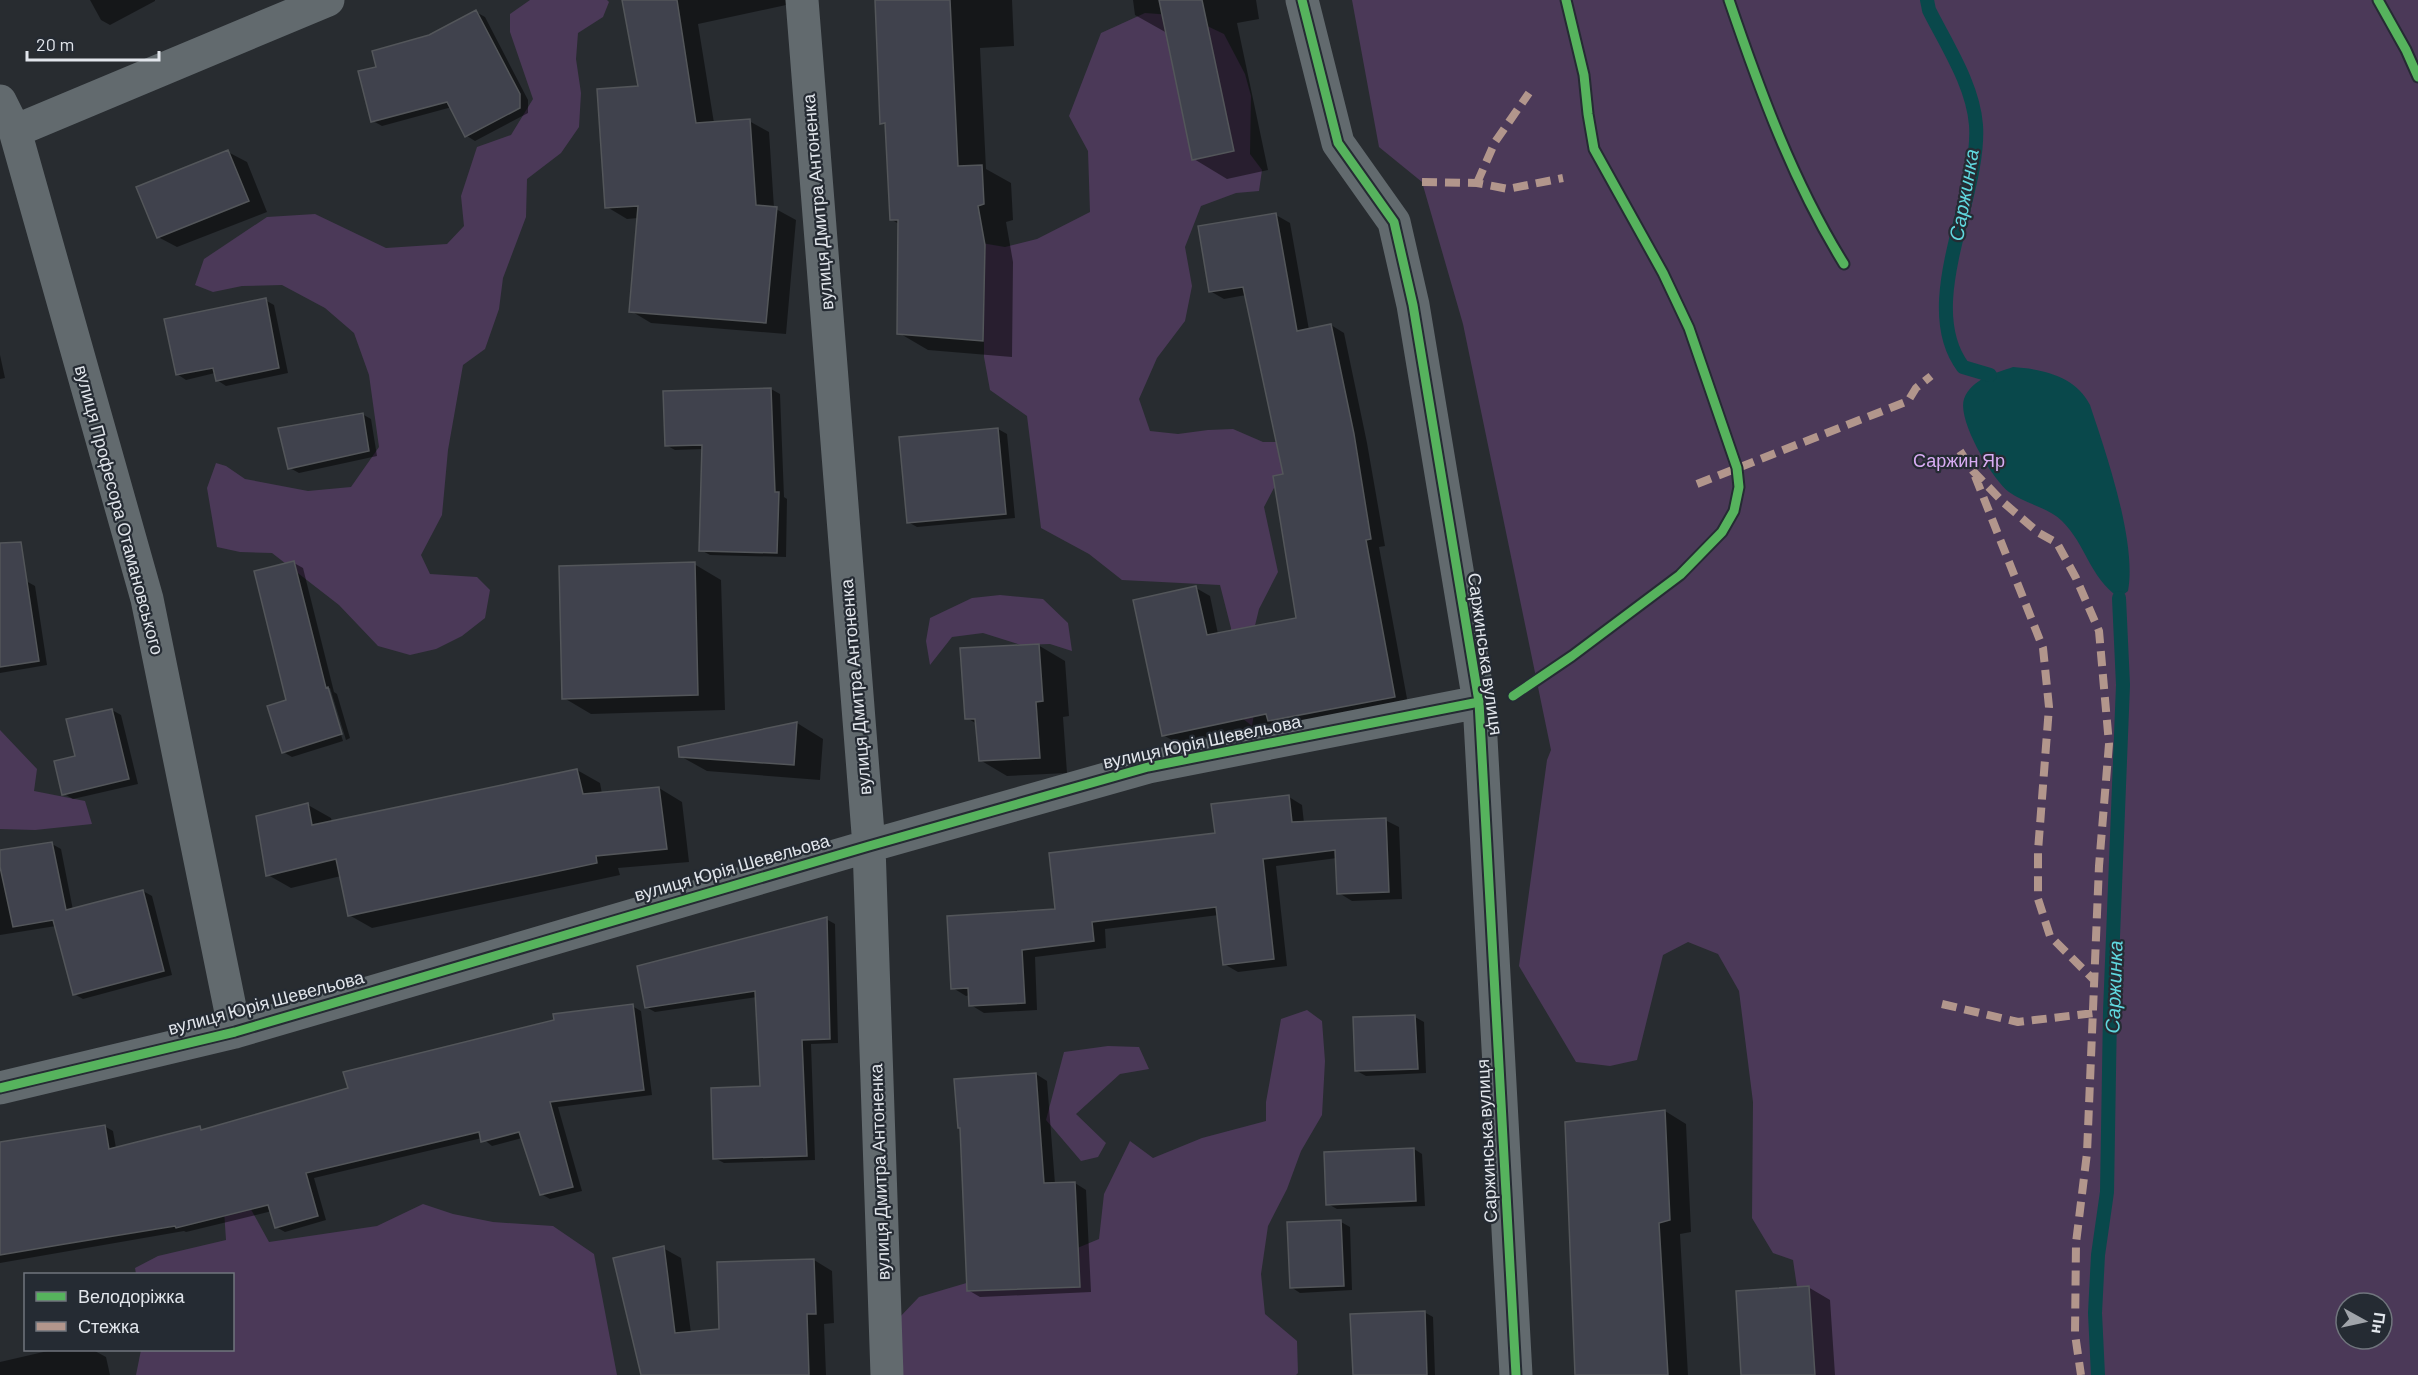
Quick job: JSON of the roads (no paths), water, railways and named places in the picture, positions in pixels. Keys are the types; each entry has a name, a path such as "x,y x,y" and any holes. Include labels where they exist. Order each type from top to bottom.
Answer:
{"street":[{"path":"15,130 328,0"},
{"name":"вулиця Дмитра Антоненка","path":"802,0 869,846 887,1375"},
{"name":"Саржинська вулиця","path":"1302,0 1338,143 1394,222 1413,305 1479,702 1516,1375"},
{"name":"вулиця Професора Отамановського","path":"0,101 15,130 147,599 235,1032"},
{"name":"вулиця Юрія Шевельова","path":"0,1088 235,1032 869,846 1148,767 1479,702"}],"water":[{"path":"2013,367 2057,376 2076,387 2090,405 2118,498 2128,548 2130,571 2128,591 2119,598 2101,580 2077,540 2062,521 2050,512 2015,496 2002,485 1985,462 1971,434 1963,408 1967,392 1972,386 1992,374"}],"waterway":[{"name":"Саржинка","path":"1927,0 1929,10 1965,81 1976,125 1975,153 1948,282 1946,313 1950,341 1963,367 1990,375"},
{"name":"Саржинка","path":"2098,1375 2095,1313 2098,1255 2107,1192 2110,1012 2123,685 2119,598"}],"park label":[{"name":"Саржин Яр","path":"1959,461"}]}
